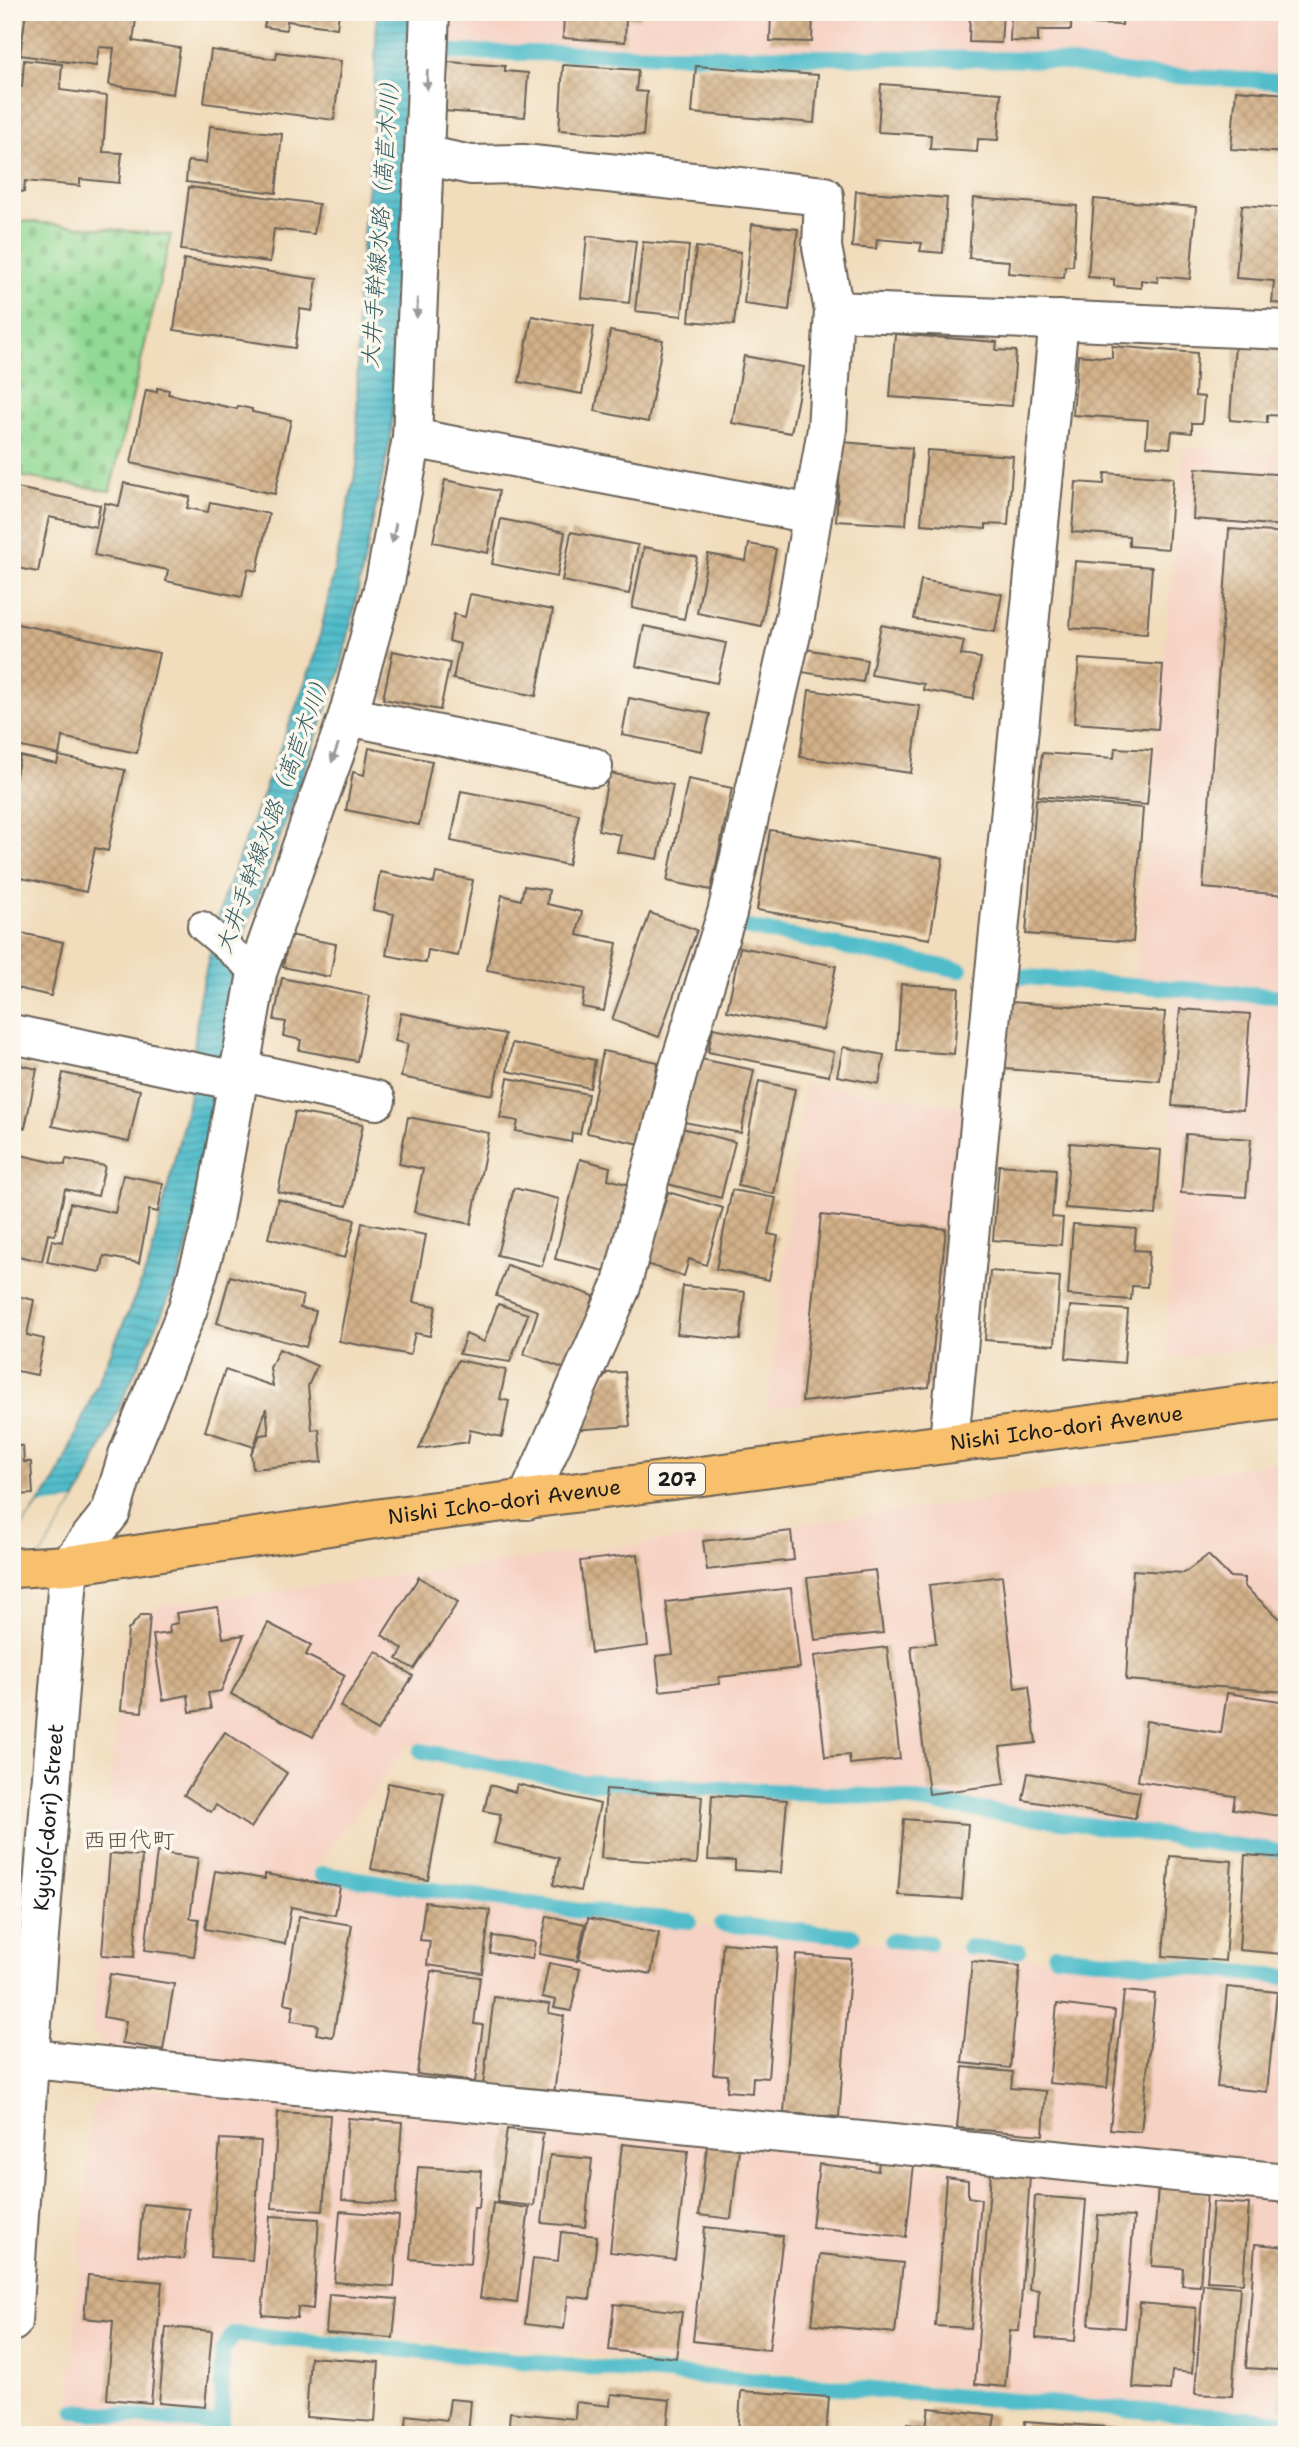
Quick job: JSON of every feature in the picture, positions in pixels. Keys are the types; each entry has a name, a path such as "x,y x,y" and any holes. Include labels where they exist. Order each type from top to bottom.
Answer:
{"highway":[{"name":"Nishi Icho-dori Avenue","path":"12,1568 69,1565 382,1518 1287,1398"}],"street":[{"path":"69,1565 111,1512 128,1455 188,1308 213,1220 257,973 348,716 385,582 412,438 430,12"},
{"path":"424,155 471,165 523,164 824,196 822,247 834,312 827,429 794,617 727,913 678,1072 621,1287 527,1500"},
{"path":"834,312 1287,330"},
{"path":"948,1441 1059,320"},
{"path":"412,438 812,514"},
{"path":"348,716 593,767"},
{"path":"12,1034 180,1068 238,1075 376,1100"},
{"name":"Kyujo(-dori) Street","path":"12,2322 21,2058 69,1565"},
{"path":"21,2058 1287,2183"}],"lane":[{"path":"202,926 257,973"}],"shaded area":[{"path":"445,12 1287,12 1287,78 1136,70 1042,53 444,50"},
{"path":"1184,447 1287,454 1287,1344 1168,1359 1173,992 1133,987"},
{"path":"804,1084 991,1110 966,1385 768,1408"},
{"path":"1287,1461 1287,1849 889,1792 583,1779 409,1744 310,1874 579,1913 1287,1982 1287,2167 116,2054 93,2031 105,1842 124,1639 153,1607"},
{"path":"117,2086 1287,2199 1287,2416 240,2324 230,2435 67,2435 91,2110"}],"green space":[{"path":"12,220 171,235 110,491 12,475"}],"water":[{"name":"大井手幹線水路（萵苣木川）","path":"377,12 416,12 391,437 341,669 246,930 227,1006 221,1122 179,1276 81,1491 12,1599 12,1541 56,1480 149,1264 189,1100 199,999 223,899 316,654 358,461 357,302 373,129"}],"pier":[{"path":"75,1501 12,1599 12,1541 39,1505"}],"building":[{"path":"26,12 137,12 133,41 180,48 173,94 109,85 114,48 99,47 96,66 20,55"},
{"path":"238,12 339,12 337,28 287,21 286,30 264,27 266,18"},
{"path":"564,12 640,12 640,19 626,18 625,42 563,38"},
{"path":"771,12 813,12 812,42 770,41"},
{"path":"970,12 1003,12 1001,43 969,42"},
{"path":"1011,12 1071,12 1071,30 1038,30 1038,42 1010,41"},
{"path":"1089,12 1123,12 1122,25 1089,24"},
{"path":"211,50 276,59 277,52 341,61 334,120 204,103"},
{"path":"24,60 62,64 60,90 107,96 103,152 122,153 119,183 80,179 80,186 25,181 24,192 12,190 12,86 22,87"},
{"path":"448,62 505,66 505,71 528,73 525,117 444,111"},
{"path":"563,65 638,70 636,91 647,92 643,136 559,130"},
{"path":"696,66 818,75 814,123 692,113"},
{"path":"881,84 1001,93 998,140 978,139 977,152 930,149 931,135 878,132"},
{"path":"1236,90 1287,94 1287,153 1231,149"},
{"path":"210,126 282,134 276,193 186,182 188,161 206,163"},
{"path":"189,187 319,204 314,234 274,229 270,262 181,250"},
{"path":"856,191 947,198 943,253 920,251 922,243 877,239 876,249 852,247"},
{"path":"973,198 1077,206 1073,266 1065,266 1064,278 1008,273 1009,261 969,258"},
{"path":"1094,199 1196,207 1190,279 1157,276 1158,282 1141,280 1141,288 1114,286 1114,279 1088,277"},
{"path":"1242,205 1287,208 1287,304 1272,303 1274,281 1236,278"},
{"path":"752,224 798,229 789,310 744,304"},
{"path":"587,236 636,241 629,303 581,298"},
{"path":"643,242 689,246 682,316 635,311"},
{"path":"696,247 741,252 734,325 689,321"},
{"path":"184,259 317,279 312,311 300,309 295,348 174,330"},
{"path":"532,316 594,327 582,394 519,382"},
{"path":"610,331 663,340 648,422 595,411"},
{"path":"895,334 997,342 996,350 1016,351 1012,406 890,397"},
{"path":"1235,343 1287,347 1287,416 1267,415 1267,423 1230,420"},
{"path":"1112,346 1197,353 1195,396 1204,397 1202,423 1192,423 1192,433 1172,431 1170,448 1146,446 1148,420 1073,415 1078,355 1112,358"},
{"path":"744,356 804,367 791,433 732,423"},
{"path":"157,388 169,390 168,394 237,409 238,406 252,409 252,412 291,420 275,494 131,463 146,390 157,392"},
{"path":"842,442 912,448 906,525 836,521"},
{"path":"927,450 1013,456 1008,525 986,524 986,529 921,524"},
{"path":"1196,468 1287,475 1287,526 1193,519"},
{"path":"1105,473 1173,478 1168,549 1129,546 1129,536 1072,532 1076,482 1104,484"},
{"path":"445,480 499,491 488,553 433,542"},
{"path":"124,483 190,497 187,508 208,512 210,502 269,514 257,571 248,569 242,597 166,581 168,570 94,555 105,503 119,506"},
{"path":"12,487 100,505 96,527 49,517 38,572 12,567"},
{"path":"501,519 565,532 557,577 492,564"},
{"path":"1229,529 1287,533 1287,895 1203,888"},
{"path":"571,532 638,545 629,594 562,581"},
{"path":"749,544 776,549 761,626 697,613 708,554 746,561"},
{"path":"644,547 697,557 684,619 632,608"},
{"path":"1075,561 1152,567 1147,634 1070,628"},
{"path":"921,580 1002,594 995,632 914,619"},
{"path":"470,594 553,610 536,696 453,679 460,644 449,641 454,614 465,617"},
{"path":"12,623 159,653 137,753 62,737 59,755 12,745"},
{"path":"881,625 964,641 961,655 981,658 973,699 923,690 924,684 871,675"},
{"path":"644,626 726,643 717,683 636,666"},
{"path":"806,649 867,660 863,682 802,672"},
{"path":"393,651 450,663 440,710 383,699"},
{"path":"1079,659 1163,665 1158,729 1074,723"},
{"path":"809,690 920,706 911,773 800,757"},
{"path":"629,698 710,714 702,751 622,735"},
{"path":"369,748 432,761 419,825 346,810 353,772 364,775"},
{"path":"1115,748 1152,750 1147,805 1038,796 1042,753 1114,758"},
{"path":"20,756 57,764 59,756 125,770 108,851 95,848 86,892 12,876 12,794"},
{"path":"609,773 673,785 658,859 617,852 621,835 598,830"},
{"path":"688,779 732,788 711,890 667,881"},
{"path":"461,791 579,814 568,865 451,841"},
{"path":"1036,799 1143,808 1133,942 1026,934"},
{"path":"770,830 943,858 930,939 757,910"},
{"path":"380,872 434,883 436,873 473,880 458,956 428,950 426,963 386,955 394,914 373,910"},
{"path":"524,886 549,890 547,904 582,912 577,935 617,943 604,1011 582,1007 585,989 487,970 502,895 521,900"},
{"path":"650,913 697,930 659,1037 612,1020"},
{"path":"12,931 63,942 51,996 12,987"},
{"path":"289,935 336,944 330,977 283,967"},
{"path":"740,947 836,966 823,1030 727,1011"},
{"path":"282,978 370,996 357,1061 299,1050 301,1040 283,1036 286,1022 274,1020"},
{"path":"901,984 959,988 954,1054 897,1050"},
{"path":"1010,1002 1165,1012 1160,1081 1005,1069"},
{"path":"1180,1009 1250,1014 1243,1110 1172,1106"},
{"path":"401,1013 505,1034 493,1095 401,1077 408,1044 395,1041"},
{"path":"713,1028 834,1052 829,1076 708,1052"},
{"path":"512,1043 595,1060 590,1088 507,1071"},
{"path":"843,1047 884,1055 879,1084 837,1076"},
{"path":"603,1051 658,1062 641,1144 587,1133"},
{"path":"696,1058 754,1070 741,1133 684,1122"},
{"path":"12,1063 37,1069 25,1128 12,1125"},
{"path":"63,1073 140,1090 129,1142 52,1126"},
{"path":"508,1078 588,1094 580,1134 572,1133 571,1142 516,1131 518,1121 500,1118"},
{"path":"759,1081 795,1089 774,1194 738,1186"},
{"path":"295,1112 363,1124 347,1206 278,1192"},
{"path":"408,1117 489,1133 471,1224 414,1212 423,1169 399,1164"},
{"path":"682,1128 735,1142 721,1198 668,1184"},
{"path":"1186,1134 1251,1139 1246,1197 1181,1193"},
{"path":"1070,1143 1161,1150 1156,1215 1065,1208"},
{"path":"12,1153 65,1165 66,1159 105,1166 98,1196 65,1189 55,1235 48,1234 42,1261 12,1255"},
{"path":"580,1159 610,1167 608,1179 630,1185 609,1272 555,1259"},
{"path":"999,1165 1056,1169 1052,1217 1063,1218 1061,1245 993,1240"},
{"path":"123,1175 163,1183 158,1212 149,1210 139,1263 104,1256 101,1272 47,1262 52,1240 62,1242 70,1203 115,1213"},
{"path":"514,1188 559,1199 542,1266 497,1255"},
{"path":"732,1190 776,1198 768,1234 778,1236 769,1280 716,1269"},
{"path":"668,1192 723,1208 706,1265 689,1259 684,1276 646,1264"},
{"path":"278,1199 355,1220 345,1258 268,1238"},
{"path":"821,1215 946,1229 929,1387 802,1402"},
{"path":"362,1223 426,1235 413,1302 436,1306 430,1336 415,1333 410,1355 339,1341"},
{"path":"1073,1224 1136,1229 1134,1250 1149,1251 1147,1287 1132,1286 1131,1300 1068,1295"},
{"path":"507,1265 594,1296 568,1370 524,1354 538,1311 496,1296"},
{"path":"990,1271 1060,1277 1055,1345 985,1340"},
{"path":"230,1276 303,1296 300,1308 316,1311 306,1347 217,1323"},
{"path":"683,1286 745,1292 740,1340 677,1334"},
{"path":"12,1295 34,1300 27,1335 44,1339 37,1375 12,1370"},
{"path":"498,1304 528,1314 510,1362 459,1354 466,1334 484,1342"},
{"path":"1070,1306 1128,1310 1124,1363 1066,1358"},
{"path":"279,1349 317,1366 308,1386 312,1430 319,1429 322,1462 253,1469 251,1454 260,1435 269,1434 266,1408 254,1447 205,1431 225,1370 273,1386 270,1368"},
{"path":"458,1360 506,1370 500,1399 509,1401 502,1437 470,1430 468,1442 419,1449"},
{"path":"625,1372 630,1426 572,1430 572,1423 607,1373"},
{"path":"12,1446 23,1446 24,1462 31,1462 33,1494 12,1495"},
{"path":"791,1531 794,1560 707,1570 703,1541"},
{"path":"638,1554 648,1646 591,1653 580,1561"},
{"path":"1208,1555 1230,1577 1244,1578 1244,1586 1287,1625 1287,1692 1126,1680 1133,1570 1184,1573"},
{"path":"875,1570 883,1633 815,1640 807,1578"},
{"path":"1002,1576 1015,1688 1029,1686 1036,1743 1000,1747 1005,1784 929,1794 911,1646 936,1643 929,1585"},
{"path":"419,1577 458,1602 414,1669 397,1659 403,1649 382,1635"},
{"path":"791,1588 800,1668 719,1677 720,1684 660,1691 656,1656 673,1654 666,1602"},
{"path":"218,1607 223,1638 244,1635 221,1691 208,1693 211,1709 190,1712 188,1695 163,1700 153,1635 170,1633 169,1625 178,1623 176,1613"},
{"path":"141,1615 150,1615 142,1712 121,1710 128,1630"},
{"path":"268,1623 311,1645 306,1655 345,1675 313,1737 231,1694"},
{"path":"887,1647 900,1759 850,1764 849,1755 825,1757 814,1656"},
{"path":"376,1651 413,1676 377,1731 340,1706"},
{"path":"1227,1693 1287,1702 1287,1817 1233,1809 1235,1796 1138,1781 1146,1721 1221,1733"},
{"path":"225,1732 287,1773 251,1828 216,1805 211,1812 184,1795"},
{"path":"1028,1773 1140,1792 1135,1819 1023,1800"},
{"path":"388,1783 444,1794 428,1880 371,1869"},
{"path":"517,1784 600,1804 580,1891 553,1885 559,1858 494,1843 501,1814 484,1811 490,1785 515,1792"},
{"path":"606,1789 702,1796 697,1864 601,1858"},
{"path":"712,1795 787,1800 781,1873 735,1870 735,1861 708,1860"},
{"path":"904,1819 968,1824 962,1899 898,1895"},
{"path":"157,1852 198,1858 190,1918 199,1919 194,1956 145,1950"},
{"path":"110,1853 142,1856 134,1957 102,1955"},
{"path":"1245,1855 1287,1858 1282,1954 1239,1950"},
{"path":"1170,1856 1232,1861 1225,1961 1163,1956"},
{"path":"215,1871 265,1879 265,1874 340,1887 335,1915 291,1907 285,1944 205,1929"},
{"path":"425,1902 490,1910 482,1973 427,1965 430,1941 420,1940"},
{"path":"299,1916 352,1925 333,2037 316,2034 318,2025 291,2021 294,2005 284,2003"},
{"path":"547,1916 585,1924 577,1961 539,1954"},
{"path":"588,1918 659,1933 651,1974 579,1960"},
{"path":"493,1936 535,1942 532,1959 490,1953"},
{"path":"723,1943 778,1948 768,2078 753,2077 752,2093 727,2091 728,2075 713,2074"},
{"path":"796,1955 851,1959 839,2117 784,2113"},
{"path":"972,1961 1020,1966 1010,2068 962,2063"},
{"path":"549,1963 580,1969 571,2011 554,2008 556,2000 542,1997"},
{"path":"431,1971 480,1977 474,2024 483,2025 475,2082 417,2074"},
{"path":"110,1974 174,1984 163,2050 122,2043 126,2021 103,2017"},
{"path":"1227,1987 1277,1992 1267,2092 1217,2087"},
{"path":"1124,1991 1155,1994 1141,2132 1110,2129"},
{"path":"494,1997 550,2004 549,2013 564,2016 554,2094 483,2085"},
{"path":"1057,2004 1115,2011 1107,2088 1049,2083"},
{"path":"963,2067 1013,2072 1011,2088 1046,2091 1043,2135 957,2128"},
{"path":"278,2112 330,2115 323,2211 272,2208"},
{"path":"348,2118 402,2122 396,2204 342,2200"},
{"path":"507,2129 543,2133 534,2206 497,2202"},
{"path":"220,2139 261,2141 252,2260 211,2257"},
{"path":"622,2144 688,2151 675,2260 610,2252"},
{"path":"707,2145 739,2149 731,2219 699,2215"},
{"path":"550,2155 592,2159 585,2227 542,2223"},
{"path":"879,2160 914,2164 906,2237 812,2227 819,2164 878,2171"},
{"path":"418,2167 482,2171 479,2208 474,2208 470,2264 410,2259"},
{"path":"991,2172 1030,2176 1019,2331 1010,2331 1005,2387 975,2384"},
{"path":"946,2177 968,2180 968,2197 981,2199 971,2328 935,2326"},
{"path":"1158,2187 1207,2192 1200,2286 1182,2285 1183,2268 1152,2266"},
{"path":"1035,2196 1086,2200 1075,2341 1036,2338 1039,2290 1029,2289"},
{"path":"1213,2202 1249,2204 1243,2283 1207,2281"},
{"path":"493,2203 529,2208 517,2303 480,2298"},
{"path":"143,2204 189,2209 184,2259 138,2255"},
{"path":"340,2211 399,2216 394,2287 334,2282"},
{"path":"1098,2215 1134,2217 1125,2328 1089,2325"},
{"path":"270,2216 319,2219 313,2309 298,2307 297,2318 262,2315"},
{"path":"705,2227 783,2236 769,2350 693,2341"},
{"path":"561,2232 597,2236 590,2299 568,2296 564,2329 525,2324 533,2258 558,2261"},
{"path":"1255,2244 1287,2247 1278,2370 1246,2368"},
{"path":"820,2254 903,2263 895,2333 812,2324"},
{"path":"88,2275 162,2282 151,2403 107,2399 113,2321 84,2318"},
{"path":"1203,2284 1240,2287 1232,2396 1195,2394"},
{"path":"329,2294 397,2299 393,2338 326,2333"},
{"path":"1140,2303 1196,2308 1192,2373 1172,2371 1170,2390 1133,2388"},
{"path":"614,2304 682,2312 676,2358 609,2350"},
{"path":"166,2327 212,2331 205,2407 159,2403"},
{"path":"1287,2331 1287,2410 1279,2409"},
{"path":"310,2357 379,2362 375,2422 306,2417"},
{"path":"741,2391 829,2397 826,2435 738,2435"},
{"path":"611,2394 670,2400 666,2435 508,2435 510,2412 575,2419 576,2402 610,2406"},
{"path":"450,2399 471,2401 468,2435 405,2435 407,2415 447,2420"},
{"path":"929,2408 995,2415 992,2435 906,2435 907,2423 926,2426"},
{"path":"1025,2421 1147,2430 1146,2435 1024,2435"},
{"path":"71,2430 104,2433 104,2435 70,2435"}],"waterway":[{"path":"444,52 1047,60 1136,74 1287,82"},
{"path":"744,927 960,970"},
{"path":"1013,976 1287,997"},
{"path":"421,1751 582,1782 889,1797 1287,1853"},
{"path":"322,1874 580,1911 689,1921"},
{"path":"722,1924 853,1936"},
{"path":"892,1940 929,1943"},
{"path":"969,1947 1018,1951"},
{"path":"1055,1955 1287,1977"},
{"path":"75,2411 222,2424 222,2352 233,2334 617,2370 1287,2422"}],"district":[{"name":"西田代町","path":"129,1840"}]}
